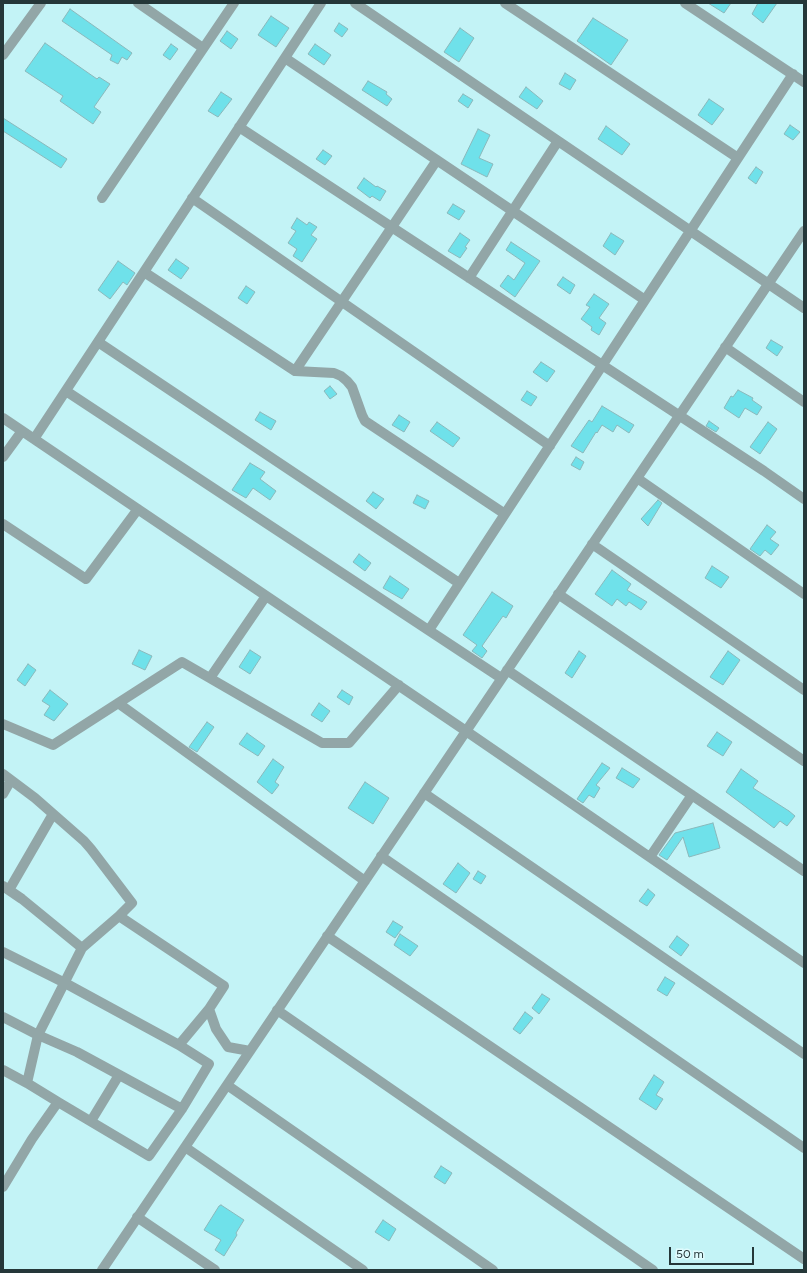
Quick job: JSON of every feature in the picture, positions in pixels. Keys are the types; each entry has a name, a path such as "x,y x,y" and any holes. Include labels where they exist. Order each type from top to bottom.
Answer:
{"street":[{"path":"3,55 41,3"},
{"path":"138,3 203,48"},
{"path":"102,198 234,3"},
{"path":"34,439 321,3"},
{"path":"355,3 804,308"},
{"path":"505,3 738,158"},
{"path":"685,3 804,82"},
{"path":"285,58 646,300"},
{"path":"429,630 793,74"},
{"path":"239,127 679,415 804,499"},
{"path":"469,278 558,141"},
{"path":"295,370 438,160"},
{"path":"192,198 550,446"},
{"path":"102,1270 804,231"},
{"path":"144,272 295,370 334,373 347,381 355,393 365,421 505,514"},
{"path":"98,342 459,583"},
{"path":"725,347 804,402"},
{"path":"66,390 429,630 504,674 692,795 804,871"},
{"path":"3,418 466,731 804,963"},
{"path":"3,457 22,431"},
{"path":"637,478 804,594"},
{"path":"3,524 86,579 138,509"},
{"path":"592,544 804,690"},
{"path":"558,594 804,761"},
{"path":"210,678 266,596"},
{"path":"3,724 53,745 182,662 322,743 349,743 398,686"},
{"path":"118,703 365,881"},
{"path":"3,794 7,777 35,798 91,849 132,903 82,948 38,1035 27,1083"},
{"path":"424,793 804,1054"},
{"path":"650,857 692,795"},
{"path":"53,814 6,888 22,899 82,948"},
{"path":"381,856 804,1148"},
{"path":"119,916 224,986 209,1009 179,1045"},
{"path":"328,936 804,1259"},
{"path":"3,952 65,983 179,1045 209,1064 182,1109 149,1156 3,1070"},
{"path":"209,1009 216,1029 228,1047 250,1051"},
{"path":"277,1010 652,1270"},
{"path":"3,1017 38,1035 77,1052 182,1109"},
{"path":"91,1121 119,1075"},
{"path":"227,1085 493,1270"},
{"path":"3,1187 32,1139 58,1102"},
{"path":"185,1147 362,1270"},
{"path":"137,1217 215,1270"}],"building":[{"path":"708,3 731,3 724,13"},
{"path":"758,3 777,3 763,23 752,14"},
{"path":"70,9 132,53 127,60 122,57 118,64 110,60 112,55 62,21"},
{"path":"271,16 289,28 276,47 258,35"},
{"path":"593,18 628,40 611,65 577,41"},
{"path":"339,23 348,29 342,37 334,31"},
{"path":"460,28 474,38 459,62 444,52"},
{"path":"227,31 238,39 231,49 220,41"},
{"path":"45,43 97,79 99,77 110,84 94,107 101,112 93,124 60,101 63,96 25,71"},
{"path":"171,44 178,49 170,60 163,55"},
{"path":"315,44 331,55 324,65 308,54"},
{"path":"565,73 576,80 570,90 559,84"},
{"path":"368,81 387,92 386,94 392,99 387,106 362,90"},
{"path":"526,87 543,101 537,109 519,97"},
{"path":"221,92 232,99 218,117 208,111"},
{"path":"463,94 473,100 468,108 458,101"},
{"path":"709,99 724,109 712,125 698,115"},
{"path":"3,118 67,159 61,168 3,131"},
{"path":"790,125 800,132 793,140 784,134"},
{"path":"606,126 630,144 622,155 598,139"},
{"path":"478,129 490,135 479,158 493,164 487,177 461,164"},
{"path":"323,150 332,156 325,165 316,159"},
{"path":"756,167 763,172 756,184 748,178"},
{"path":"364,178 376,187 377,186 386,191 380,201 372,196 370,198 357,188"},
{"path":"453,204 465,211 459,220 447,213"},
{"path":"297,218 307,225 309,222 317,227 311,235 317,239 302,262 293,256 297,249 288,243 296,231 291,228"},
{"path":"460,233 470,240 465,247 467,248 460,258 448,251"},
{"path":"611,233 624,241 615,255 603,246"},
{"path":"511,242 540,261 515,297 500,286 508,275 514,280 525,263 506,250"},
{"path":"176,259 189,268 181,279 168,270"},
{"path":"118,261 135,273 127,285 123,282 110,299 98,290"},
{"path":"563,277 575,285 570,294 557,285"},
{"path":"246,286 255,292 247,304 238,298"},
{"path":"594,294 609,304 599,318 606,323 599,335 591,330 592,327 581,319 590,307 586,305"},
{"path":"771,340 783,347 777,356 766,348"},
{"path":"541,362 555,371 547,382 533,372"},
{"path":"330,386 337,394 330,399 324,391"},
{"path":"738,390 753,398 752,400 762,407 757,415 745,408 739,418 724,408 731,396 733,397"},
{"path":"527,391 537,397 531,406 521,400"},
{"path":"602,406 634,425 629,433 617,425 613,432 602,425 583,453 571,446 589,420 592,422"},
{"path":"260,412 276,421 271,430 255,420"},
{"path":"399,415 410,422 404,432 392,425"},
{"path":"709,421 719,428 716,432 706,426"},
{"path":"437,422 460,438 453,447 430,431"},
{"path":"768,422 777,429 760,454 750,447"},
{"path":"576,457 584,462 580,470 571,465"},
{"path":"250,463 265,472 260,479 276,491 270,500 253,488 246,498 232,490"},
{"path":"373,492 384,499 376,509 366,501"},
{"path":"417,495 429,501 425,509 413,503"},
{"path":"658,500 662,503 648,526 641,519"},
{"path":"767,525 776,532 770,539 779,545 771,555 765,550 760,556 750,549"},
{"path":"359,554 371,563 365,571 353,562"},
{"path":"712,566 729,577 721,588 705,578"},
{"path":"612,570 631,584 627,590 647,602 641,610 629,602 626,606 617,599 612,606 595,594"},
{"path":"390,576 409,589 402,599 383,588"},
{"path":"492,592 513,606 506,618 503,616 482,646 487,651 482,658 472,651 477,645 463,635"},
{"path":"139,650 152,656 145,670 132,664"},
{"path":"250,650 261,657 250,674 239,667"},
{"path":"579,651 586,656 572,678 565,673"},
{"path":"728,651 740,660 723,685 710,677"},
{"path":"28,664 36,670 25,686 17,680"},
{"path":"50,690 68,704 54,721 44,715 50,706 42,701"},
{"path":"342,690 353,697 349,705 337,697"},
{"path":"319,703 330,711 322,722 311,715"},
{"path":"207,722 214,727 197,752 189,747"},
{"path":"717,732 732,742 723,756 707,746"},
{"path":"247,733 265,746 258,756 239,744"},
{"path":"273,759 284,767 275,782 279,785 272,794 257,782"},
{"path":"602,763 610,768 596,785 600,788 594,798 589,795 583,803 577,799"},
{"path":"622,768 640,779 633,788 616,778"},
{"path":"741,769 758,781 753,788 795,816 787,826 780,821 774,828 726,792"},
{"path":"365,782 389,798 373,824 348,808"},
{"path":"713,823 720,848 689,857 683,837 667,860 659,855 675,833"},
{"path":"458,863 470,873 456,893 443,884"},
{"path":"478,871 486,876 481,884 473,879"},
{"path":"648,889 655,895 647,906 639,901"},
{"path":"393,921 403,927 395,938 386,932"},
{"path":"400,934 418,946 410,956 394,945"},
{"path":"677,936 689,945 681,956 669,947"},
{"path":"665,977 675,983 667,996 657,990"},
{"path":"542,994 550,999 539,1014 532,1008"},
{"path":"525,1012 533,1018 520,1034 513,1029"},
{"path":"654,1075 664,1082 656,1095 663,1099 656,1110 639,1099"},
{"path":"441,1166 452,1173 445,1184 434,1177"},
{"path":"221,1205 244,1220 224,1256 215,1250 221,1240 204,1230"},
{"path":"383,1220 396,1229 389,1241 375,1232"}]}
